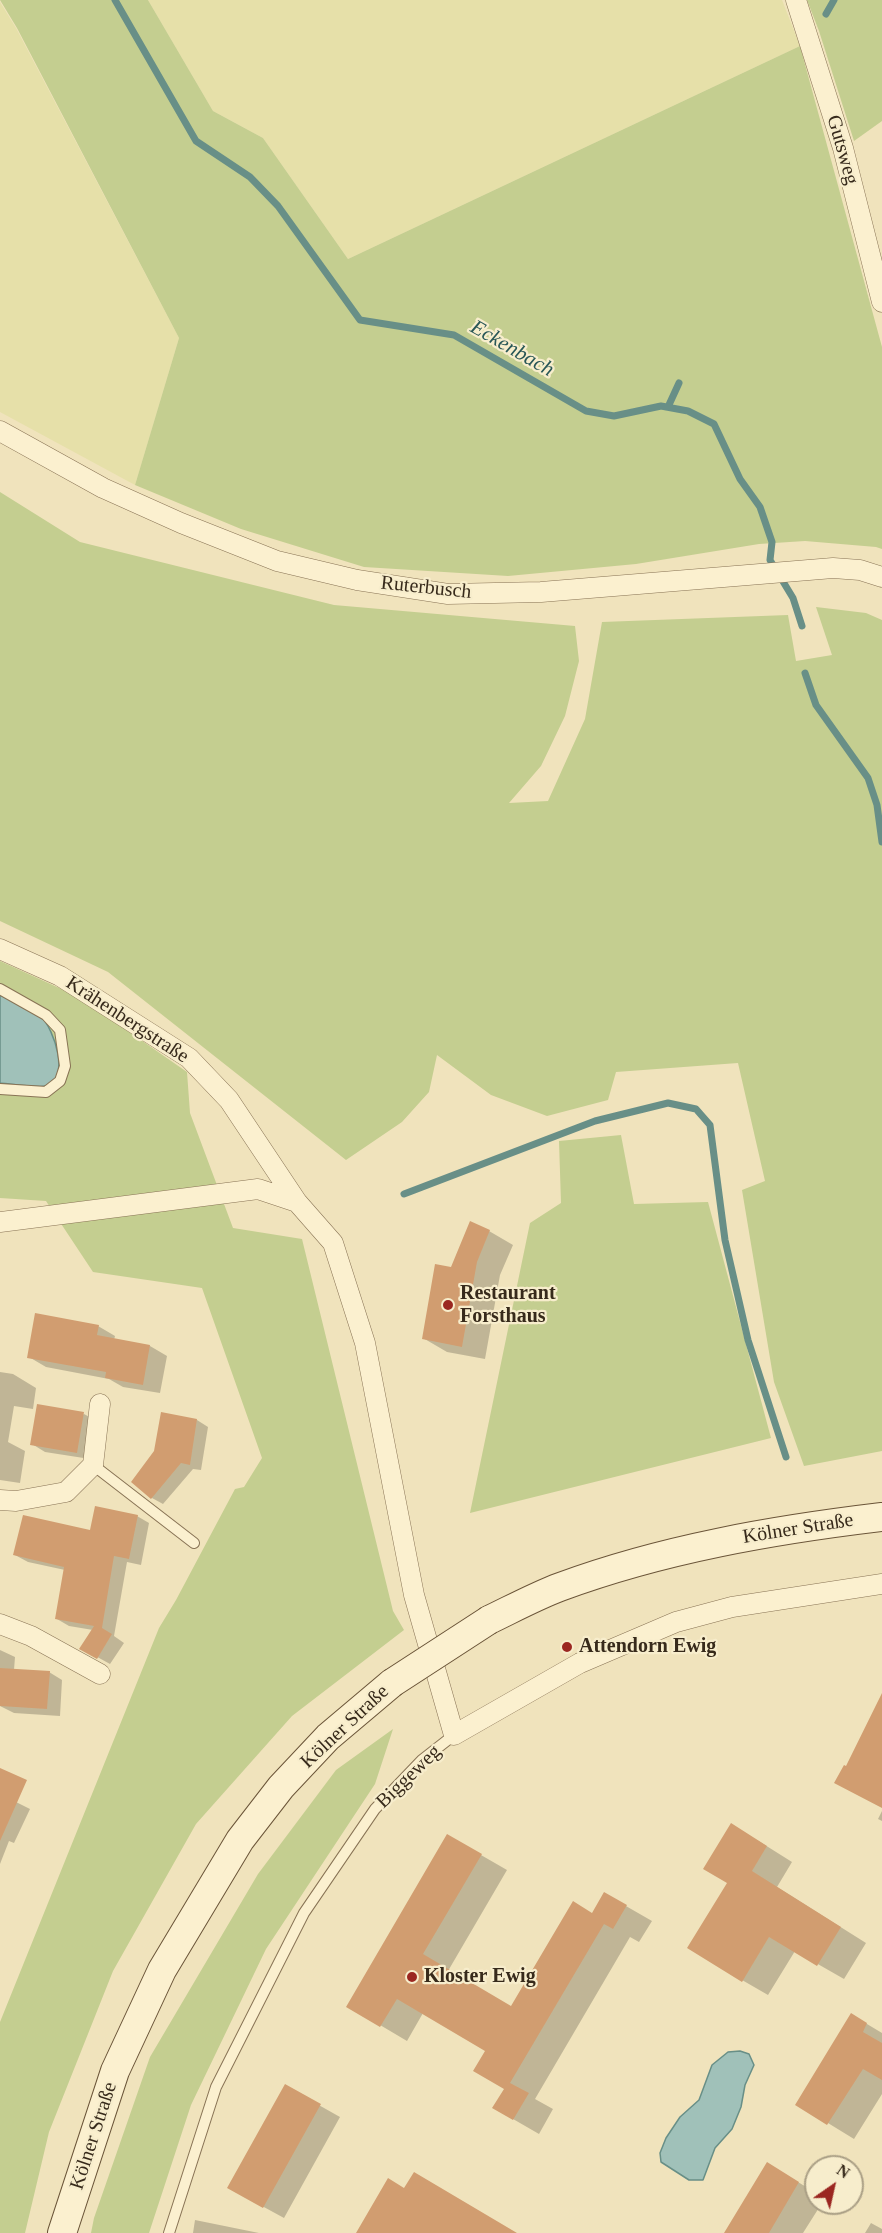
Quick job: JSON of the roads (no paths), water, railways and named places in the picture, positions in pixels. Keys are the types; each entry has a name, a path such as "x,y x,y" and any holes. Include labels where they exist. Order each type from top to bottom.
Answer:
{"main road":[{"name":"Kölner Straße","path":"62,2233 115,2071 162,1970 240,1840 281,1787 328,1737 392,1683 489,1620 558,1588 611,1570 699,1547 793,1527 882,1516"}],"street":[{"name":"Gutsweg","path":"796,0 843,148 882,302"},
{"name":"Ruterbusch","path":"0,431 104,488 181,523 277,561 357,580 448,594 552,591 795,569 842,568 860,570 882,577"},
{"name":"Krähenbergstraße","path":"0,949 60,976 189,1058 229,1100 297,1202 333,1243 365,1343 414,1594 454,1735"},
{"path":"0,1222 258,1189 297,1202"},
{"path":"0,1500 16,1501 66,1492 93,1464 100,1404"},
{"name":"Biggeweg","path":"454,1735 580,1663 676,1622 732,1607 882,1584"},
{"path":"0,1624 31,1636 100,1674"}],"lane":[{"path":"0,989 46,1015 60,1030 65,1066 60,1081 46,1092 0,1089"},
{"path":"93,1464 194,1543"},
{"name":"Biggeweg","path":"169,2233 216,2087 304,1913 375,1809 422,1760 454,1735"}],"water":[{"path":"0,995 37,1014 51,1032 59,1064 58,1074 53,1082 46,1086 0,1083"},
{"path":"740,2051 749,2054 754,2065 745,2085 741,2107 732,2129 715,2148 703,2180 689,2180 661,2162 660,2153 666,2138 680,2117 699,2100 712,2065 728,2052"}],"waterway":[{"name":"Eckenbach","path":"115,0 196,141 250,177 278,206 360,320 454,335 586,411 614,416 661,406 688,411 714,424 740,479 760,507 772,542 770,560 793,598 802,626"},
{"path":"826,14 834,0"},
{"path":"668,407 679,383"},
{"name":"Eckenbach","path":"805,673 816,705 868,778 877,805 882,842"},
{"path":"404,1194 595,1121 668,1103 696,1109 710,1125 725,1240 748,1340 786,1457"}],"place":[{"name":"Restaurant Forsthaus","path":"448,1305"},
{"name":"Attendorn Ewig","path":"567,1647"},
{"name":"Kloster Ewig","path":"412,1977"}]}
